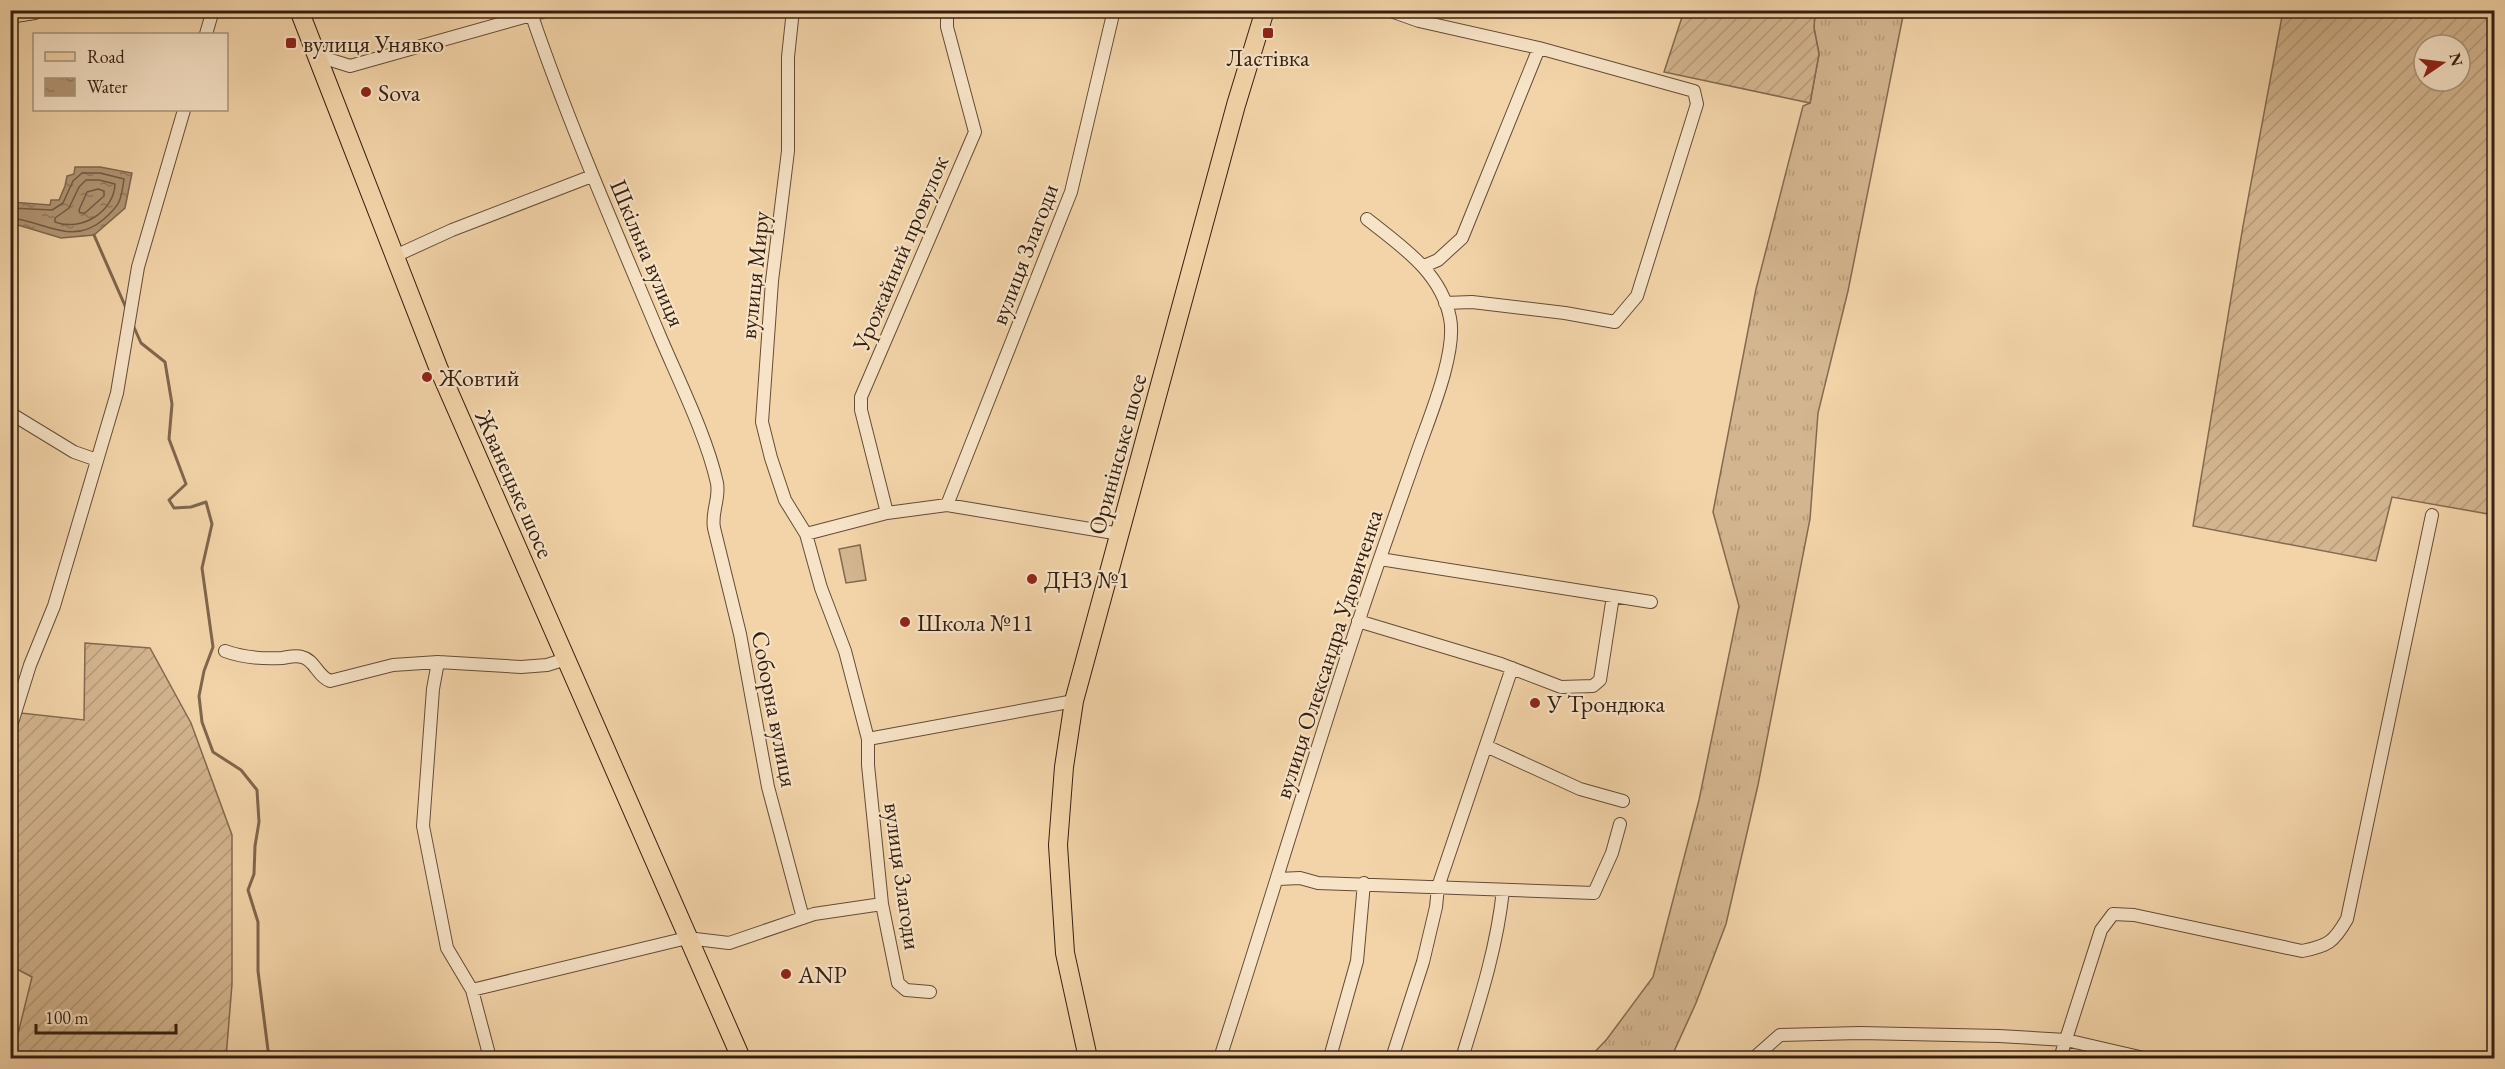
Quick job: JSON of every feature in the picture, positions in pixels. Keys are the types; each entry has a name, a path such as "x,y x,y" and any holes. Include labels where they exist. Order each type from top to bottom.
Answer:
{"main road":[{"path":"10,14 35,10"},
{"name":"Жванецьке шосе","path":"299,10 438,366 741,1059"},
{"name":"Оринінське шосе","path":"1088,1059 1065,953 1058,845 1064,768 1074,701 1236,105 1265,10"}],"street":[{"path":"206,33 213,10"},
{"path":"318,56 350,66 517,15 532,16 549,10"},
{"name":"вулиця Миру","path":"793,10 788,57 788,151 772,281 762,410 766,441 784,500 806,534"},
{"name":"Урожайний провулок","path":"887,513 861,410 861,397 975,132 947,27 947,10"},
{"name":"вулиця Злагоди","path":"947,505 1071,192 1114,10"},
{"path":"1388,10 1419,21 1539,48 1694,92 1697,104 1637,296 1615,322 1565,313 1472,302 1445,303"},
{"name":"Шкільна вулиця","path":"532,16 592,176 703,440 717,485 718,493 714,508"},
{"path":"1424,266 1438,260 1462,238 1539,48"},
{"path":"10,729 30,665 54,606 117,393 132,296 150,223 184,111"},
{"path":"394,256 452,230 592,176"},
{"name":"вулиця Олександра Удовиченка","path":"1220,1059 1359,621 1435,400 1450,349 1452,332 1450,317 1445,303 1424,266 1367,219"},
{"path":"10,413 74,452 97,459"},
{"path":"806,534 887,513 947,505 1120,534"},
{"name":"Соборна вулиця","path":"714,508 712,517 714,528 740,634 768,787 803,918"},
{"path":"2060,1059 2101,930 2114,914 2134,915 2302,951 2323,947 2337,937 2347,920 2432,514"},
{"name":"вулиця Злагоди","path":"806,534 821,588 845,651 868,739 868,765 882,904 899,986 906,990 930,992"},
{"path":"1380,559 1651,602"},
{"path":"1359,621 1512,668 1562,687 1596,686 1600,680 1613,596"},
{"path":"225,651 242,657 255,658 303,657 312,663 324,679 330,681 385,667 438,662 511,668 547,665 566,659"},
{"path":"438,662 433,689 423,826 447,948 472,990 490,1059"},
{"path":"1392,1059 1423,962 1436,907 1438,887 1512,668"},
{"path":"868,739 1074,701"},
{"path":"1486,746 1580,789 1623,801"},
{"path":"1278,879 1299,878 1318,883 1594,893 1612,853 1620,824"},
{"path":"1330,1057 1357,961 1364,883"},
{"path":"1462,1059 1484,988 1499,927 1503,890"},
{"path":"472,990 687,938 729,944 825,911 882,904"},
{"path":"1755,1059 1780,1035 1860,1033 2066,1040 2144,1059"}],"green space":[{"path":"1684,11 1815,11 1814,28 1819,54 1810,103 1664,72"},
{"path":"1815,11 1904,11 1848,291 1818,413 1810,519 1758,785 1726,924 1696,1003 1671,1058 1589,1058 1607,1039 1653,977 1699,800 1739,606 1713,512 1756,289 1803,106 1810,103 1819,54 1814,28"},
{"path":"2283,11 2494,11 2494,515 2392,497 2376,561 2193,526 2243,226"},
{"path":"860,545 866,580 846,583 839,549"},
{"path":"85,643 150,648 191,723 232,835 232,984 226,1058 12,1058 32,977 11,966 10,746 21,713 84,720"}],"water":[{"path":"75,167 100,167 132,173 125,208 94,235 61,238 11,223 11,202 50,205 51,200 59,200 67,176 74,174"}],"waterway":[{"path":"94,235 126,308"},
{"path":"133,325 141,343 165,362 172,404 169,439 186,484 169,500 174,508 191,507 206,502 212,524 202,568 213,647 204,671 199,696 202,722 213,752 241,770 257,790 259,822 254,874 248,890 258,922 258,971 269,1058"}],"place":[{"name":"Ластівка","path":"1268,33"},
{"name":"вулиця Унявко","path":"291,43"},
{"name":"Sova","path":"366,92"},
{"name":"Жовтий","path":"427,377"},
{"name":"ДНЗ №1","path":"1032,579"},
{"name":"Школа №11","path":"905,622"},
{"name":"У Трондюка","path":"1535,703"},
{"name":"ANP","path":"786,974"}]}
